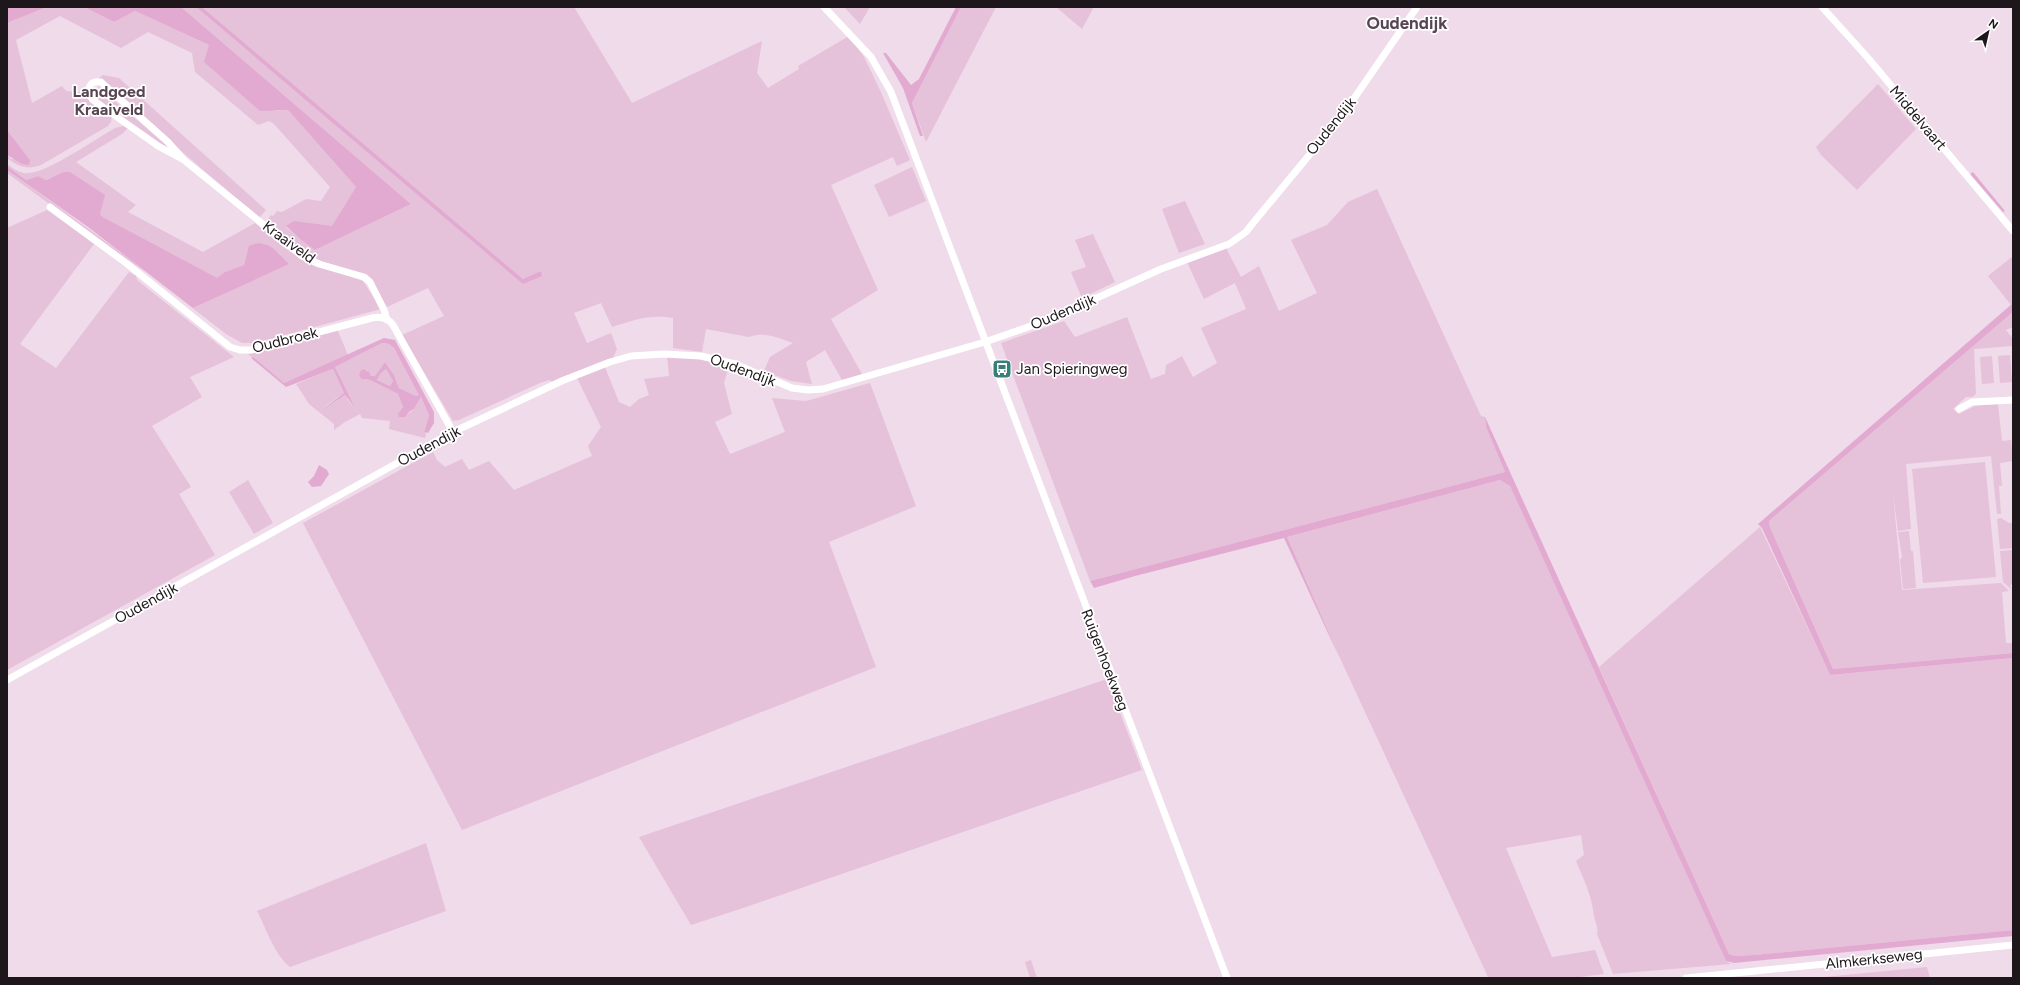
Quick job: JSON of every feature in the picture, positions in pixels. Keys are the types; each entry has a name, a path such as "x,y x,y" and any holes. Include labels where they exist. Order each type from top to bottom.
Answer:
{"street":[{"path":"824,7 871,57 891,92 985,342"},
{"name":"Oudendijk","path":"7,680 453,432 564,380 631,356 664,354 701,356 735,364 792,388 808,390 843,384 985,342 1048,320 1161,269 1229,244 1246,232 1344,113 1417,7"},
{"name":"Middelvaart","path":"1822,7 1868,58 2013,231"},
{"name":"Kraaiveld","path":"184,160 158,146 93,100 89,95 89,87 91,84 96,81 101,82 168,142 184,160 302,256 320,264 364,277 370,282 384,310 387,320"},
{"name":"Oudbroek","path":"50,207 126,263 230,347 240,350 251,350 376,317 387,320"},
{"path":"387,320 393,325 453,432"},
{"name":"Ruigenhoekweg","path":"985,342 1227,978"},
{"path":"1959,409 1972,402 2013,400"},
{"name":"Almkerkseweg","path":"1686,978 2013,945"}],"shaded area":[{"path":"7,7 47,7 7,23"},
{"path":"47,7 84,7 114,22 135,11 209,45 276,111 288,110 356,187 332,227 286,227 315,250 411,204 181,7 196,7 523,283 541,275 540,273 523,279 202,7 574,7 632,103 762,41 757,73 768,88 799,69 798,66 849,36 864,57 910,160 897,166 893,157 831,185 878,290 831,319 862,374 842,380 825,350 806,362 812,384 791,381 764,371 770,357 793,343 777,337 766,335 755,335 749,337 706,329 702,352 673,348 673,318 649,317 612,327 601,303 574,313 587,343 611,333 617,349 613,358 553,382 549,380 540,383 459,420 453,421 402,335 444,316 428,288 387,307 372,281 306,255 265,223 271,215 273,216 277,211 282,212 306,199 321,201 330,187 274,124 269,121 258,125 195,72 192,53 148,32 121,48 60,16 16,40 32,103 62,86 66,91 86,93 88,99 112,116 111,122 108,126 36,167 23,167 15,164 7,158 7,155 11,159 30,160 7,130 7,23"},
{"path":"84,7 181,7 411,204 315,250 301,240 286,226 294,221 332,226 356,187 288,110 260,111 204,62 209,45 135,11 114,22"},
{"path":"196,7 202,7 523,279 539,272 541,272 542,276 523,284"},
{"path":"844,7 870,7 860,24"},
{"path":"956,7 961,7 912,103 923,136 920,136 903,88 883,53 886,53 911,85 919,79"},
{"path":"961,7 996,7 926,142 912,103"},
{"path":"1056,7 1094,7 1082,29"},
{"path":"103,75 119,78 266,210 259,218 98,79"},
{"path":"1878,84 1916,129 1857,190 1821,155 1816,147"},
{"path":"99,87 167,146 166,147 94,97 93,90"},
{"path":"124,126 128,128 122,134 76,162 136,205 128,212 203,252 255,223 283,247 309,263 363,281 381,309 255,343 242,343 226,334 163,285 193,308 288,264 279,253 264,243 248,251 244,265 225,272 217,279 103,217 63,172 45,180 38,176 26,180 7,166 7,164 17,171 29,173 59,161 115,128"},
{"path":"7,130 30,160 29,165 22,164 7,155"},
{"path":"7,166 26,180 38,176 46,180 63,172 70,172 105,195 100,214 103,217 217,278 225,272 244,265 249,246 255,244 261,243 271,247 289,264 193,308 88,227 7,170"},
{"path":"912,167 926,201 889,217 874,185"},
{"path":"7,170 144,270 108,247 7,173"},
{"path":"1973,172 2005,211 2003,212 1970,174"},
{"path":"1377,189 1481,416 1485,417 1486,427 1505,472 1090,581 1001,343 1064,321 1075,337 1127,317 1151,379 1165,374 1166,365 1182,356 1193,377 1217,363 1201,328 1246,309 1235,283 1204,299 1186,260 1225,246 1241,277 1259,266 1279,311 1317,293 1291,240 1327,225 1348,202"},
{"path":"1185,201 1205,244 1179,253 1162,209"},
{"path":"47,210 94,244 20,344 56,368 129,272 136,276 137,280 234,357 190,377 202,397 152,426 191,487 179,494 215,555 7,670 7,228"},
{"path":"1093,234 1115,282 1082,298 1071,272 1086,267 1075,240"},
{"path":"2013,256 2013,303 2011,305 1988,276"},
{"path":"2013,303 2013,312 1769,521 1769,525 1833,669 2013,653 2013,658 1830,675 1762,528 1758,524"},
{"path":"2013,312 2013,327 2006,330 2013,339 2013,346 1974,349 1976,394 1972,397 1966,397 1953,409 1959,414 1975,406 1998,404 2002,441 2011,440 2013,459 2013,461 2000,463 2002,486 1999,486 2001,514 1997,514 1991,456 1906,464 1911,529 1898,531 1893,494 1902,590 2001,583 2009,591 2002,592 2006,643 2013,643 2013,653 1833,669 1769,525 1769,521"},
{"path":"337,329 348,355 284,383 248,354"},
{"path":"384,338 395,340 434,412 434,423 428,433 424,432 429,415 421,397 414,409 405,417 399,417 398,414 403,407 398,394 370,380 362,379 359,376 363,369 369,372 371,376 375,376 385,362 394,375 399,388 416,396 419,395 394,348 389,344 382,343 335,367 354,406 345,395 322,410 344,393 333,369 286,387 251,358 253,357 284,383","holes":["386,369 393,381 390,386 377,380 380,374"]},
{"path":"382,343 389,344 394,348 420,395 416,396 399,388 394,375 385,362 375,376 371,376 367,370 365,380 370,380 398,394 403,407 399,413 407,415 414,409 421,397 429,415 424,431 426,434 425,438 389,429 390,421 362,418 360,414 334,430 334,424 309,404 296,384 333,369 344,393 321,409 345,395 352,406 335,367"},
{"path":"2010,355 2012,382 2000,383 1998,356"},
{"path":"667,356 698,359 729,366 724,383 732,414 715,422 730,454 785,432 772,398 806,401 870,383 916,506 829,542 876,667 462,830 303,523 433,452 437,460 445,467 462,459 469,470 489,461 514,490 592,456 588,446 601,427 577,378 605,367 619,402 630,407 639,399 649,395 644,379 669,376"},
{"path":"1992,356 1994,383 1982,384 1980,357"},
{"path":"386,369 393,381 390,386 377,380 380,374"},
{"path":"1485,417 1729,954 1734,956 1754,955 2013,930 2013,936 1734,963 1726,961 1510,486 1500,480 1287,537 1339,657 1284,538 1094,588 1090,581 1505,472 1486,427"},
{"path":"1985,462 1996,577 1923,583 1912,469"},
{"path":"319,465 327,470 329,474 321,486 312,487 308,482 314,476"},
{"path":"248,480 273,523 254,534 229,492"},
{"path":"1500,480 1510,486 1726,961 1731,964 1613,974 1597,934 1597,927 1590,895 1576,861 1584,855 1581,835 1506,848 1552,957 1595,950 1604,974 1572,978 1482,978 1488,977 1307,587 1287,537"},
{"path":"2001,518 2009,523 2013,523 2013,548 2000,549 1997,519"},
{"path":"1760,527 1830,675 2013,658 2013,930 1754,955 1733,956 1729,954 1599,667"},
{"path":"1909,531 1911,551 1913,551 1916,588 1903,589 1900,559 1902,558 1898,532"},
{"path":"2013,550 2013,584 2010,585 2011,589 2003,582 2000,551"},
{"path":"1107,679 1142,770 740,909 691,925 639,837"},
{"path":"426,843 446,911 290,967 284,962 275,948 257,911"},
{"path":"1031,960 1037,978 1030,978 1025,962"},
{"path":"1927,967 1930,978 1814,978"}],"place":[{"name":"Jan Spieringweg","path":"1002,369"}],"district":[{"name":"Oudendijk","path":"1407,23"},
{"name":"Landgoed Kraaiveld","path":"109,100"}]}
